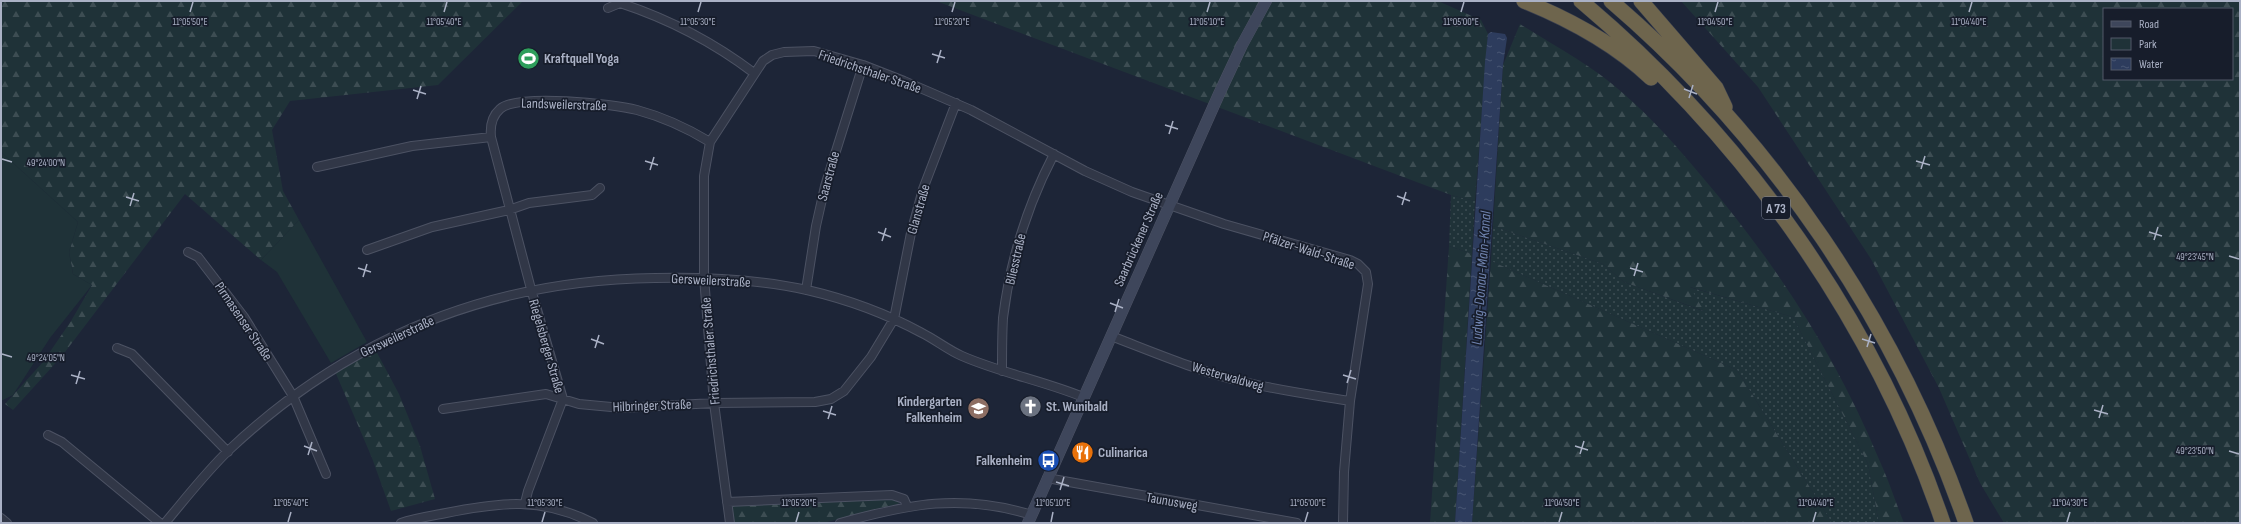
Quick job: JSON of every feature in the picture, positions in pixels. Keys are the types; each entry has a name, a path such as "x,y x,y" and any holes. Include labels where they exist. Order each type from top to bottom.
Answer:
{"highway":[{"name":"A 73","path":"1524,1 1562,17 1601,39 1639,67 1668,94 1696,110"},
{"name":"A 73","path":"1581,1 1640,53 1696,110 1746,168 1786,220 1846,313 1879,373 1909,435 1943,523"},
{"name":"A 73","path":"1611,1 1678,64 1732,122 1805,214 1862,300 1916,399 1950,479 1966,523"},
{"path":"1641,1 1716,88 1732,122"}],"main road":[{"name":"Saarbrückener Straße","path":"1030,519 1083,397 1235,60 1266,1"},
{"name":"Saarbrückener Straße","path":"1259,13 1271,1"}],"street":[{"path":"608,8 620,3 648,13 705,40 754,73"},
{"name":"Friedrichsthaler Straße","path":"730,523 714,403 704,277 704,176 710,142 754,73 772,55 798,50 824,53 863,65 956,103 1112,183 1169,205"},
{"name":"Saarstraße","path":"806,290 816,226 825,186 863,65"},
{"name":"Landsweilerstraße","path":"491,137 490,130 496,113 509,103 584,102 613,105 659,117 710,142"},
{"name":"Glanstraße","path":"894,319 911,233 923,189 956,103"},
{"path":"317,167 412,146 491,137"},
{"name":"Riegelsberger Straße","path":"491,137 509,210 563,399 528,491 525,503"},
{"name":"Bliesstraße","path":"1002,371 1003,319 1011,272 1036,189 1054,154"},
{"path":"367,250 432,227 509,210 550,199 592,195 600,188"},
{"name":"Pfälzer-Wald-Straße","path":"1169,205 1224,224 1350,260 1358,264 1366,272 1368,284 1350,401 1344,472 1343,523"},
{"name":"Pirmasenser Straße","path":"188,252 198,257 244,317 292,396 326,474"},
{"name":"Gersweilerstraße","path":"292,396 335,368 406,329 452,312 531,289 613,278 704,277 806,290 894,319 961,355 1002,371 1083,397"},
{"name":"Hilbringer Straße","path":"444,409 546,394 579,404 622,408 714,403 815,402 831,399 844,391 872,357 894,319"},
{"name":"Westerwaldweg","path":"1111,336 1174,360 1239,381 1285,391 1350,401"},
{"path":"117,348 132,354 228,452"},
{"path":"166,523 193,488 228,452 292,396"},
{"path":"48,435 62,442 160,523"},
{"name":"Taunusweg","path":"1047,478 1296,523"},
{"path":"727,502 892,495 904,499 907,506"},
{"path":"401,523 483,506 525,503 575,514 594,523"},
{"path":"840,523 907,506 933,503 974,503 1030,519"},
{"path":"1,518 7,523"}],"green space":[{"path":"1,1 523,1 438,85 290,101 272,130 283,191 299,220 261,260 185,194 62,356 13,410 5,404 43,362 71,321 92,285 73,274 69,252 78,222 1,152"},
{"path":"936,1 1438,1 1481,20 1488,34 1475,201 1451,195"},
{"path":"1681,1 2240,1 2240,523 2004,523 1980,483 1939,388 1871,259 1758,87"},
{"path":"1520,24 1600,74 1624,94 1666,135 1730,210 1779,277 1802,311 1823,347 1862,420 1885,473 1904,523 1879,523 1868,464 1793,317 1690,287 1704,311 1624,282 1603,264 1493,226 1503,65"},
{"path":"1,152 78,222 69,252 73,274 92,285 50,338 13,395 1,401"},
{"path":"1451,195 1475,201 1472,254 1449,246"},
{"path":"299,220 367,342 331,363 277,272 261,260"},
{"path":"1493,226 1603,264 1624,282 1703,311 1689,287 1793,317 1868,464 1879,523 1832,523 1737,370 1491,261"},
{"path":"1449,246 1472,254 1455,523 1430,523"},
{"path":"1491,261 1737,370 1832,523 1472,523"},
{"path":"375,349 399,394 420,446 435,499 391,511 372,458 334,369"},
{"path":"898,497 901,500 898,504 823,523 734,523 732,504"}],"water":[{"name":"Ludwig-Donau-Main-Kanal","path":"1491,32 1505,34 1507,38 1503,65 1472,523 1455,523 1485,62 1488,34"}],"place":[{"name":"Kraftquell Yoga","path":"528,58"},
{"name":"St. Wunibald","path":"1030,406"},
{"name":"Kindergarten Falkenheim","path":"978,409"},
{"name":"Culinarica","path":"1083,452"},
{"name":"Falkenheim","path":"1048,460"}]}
